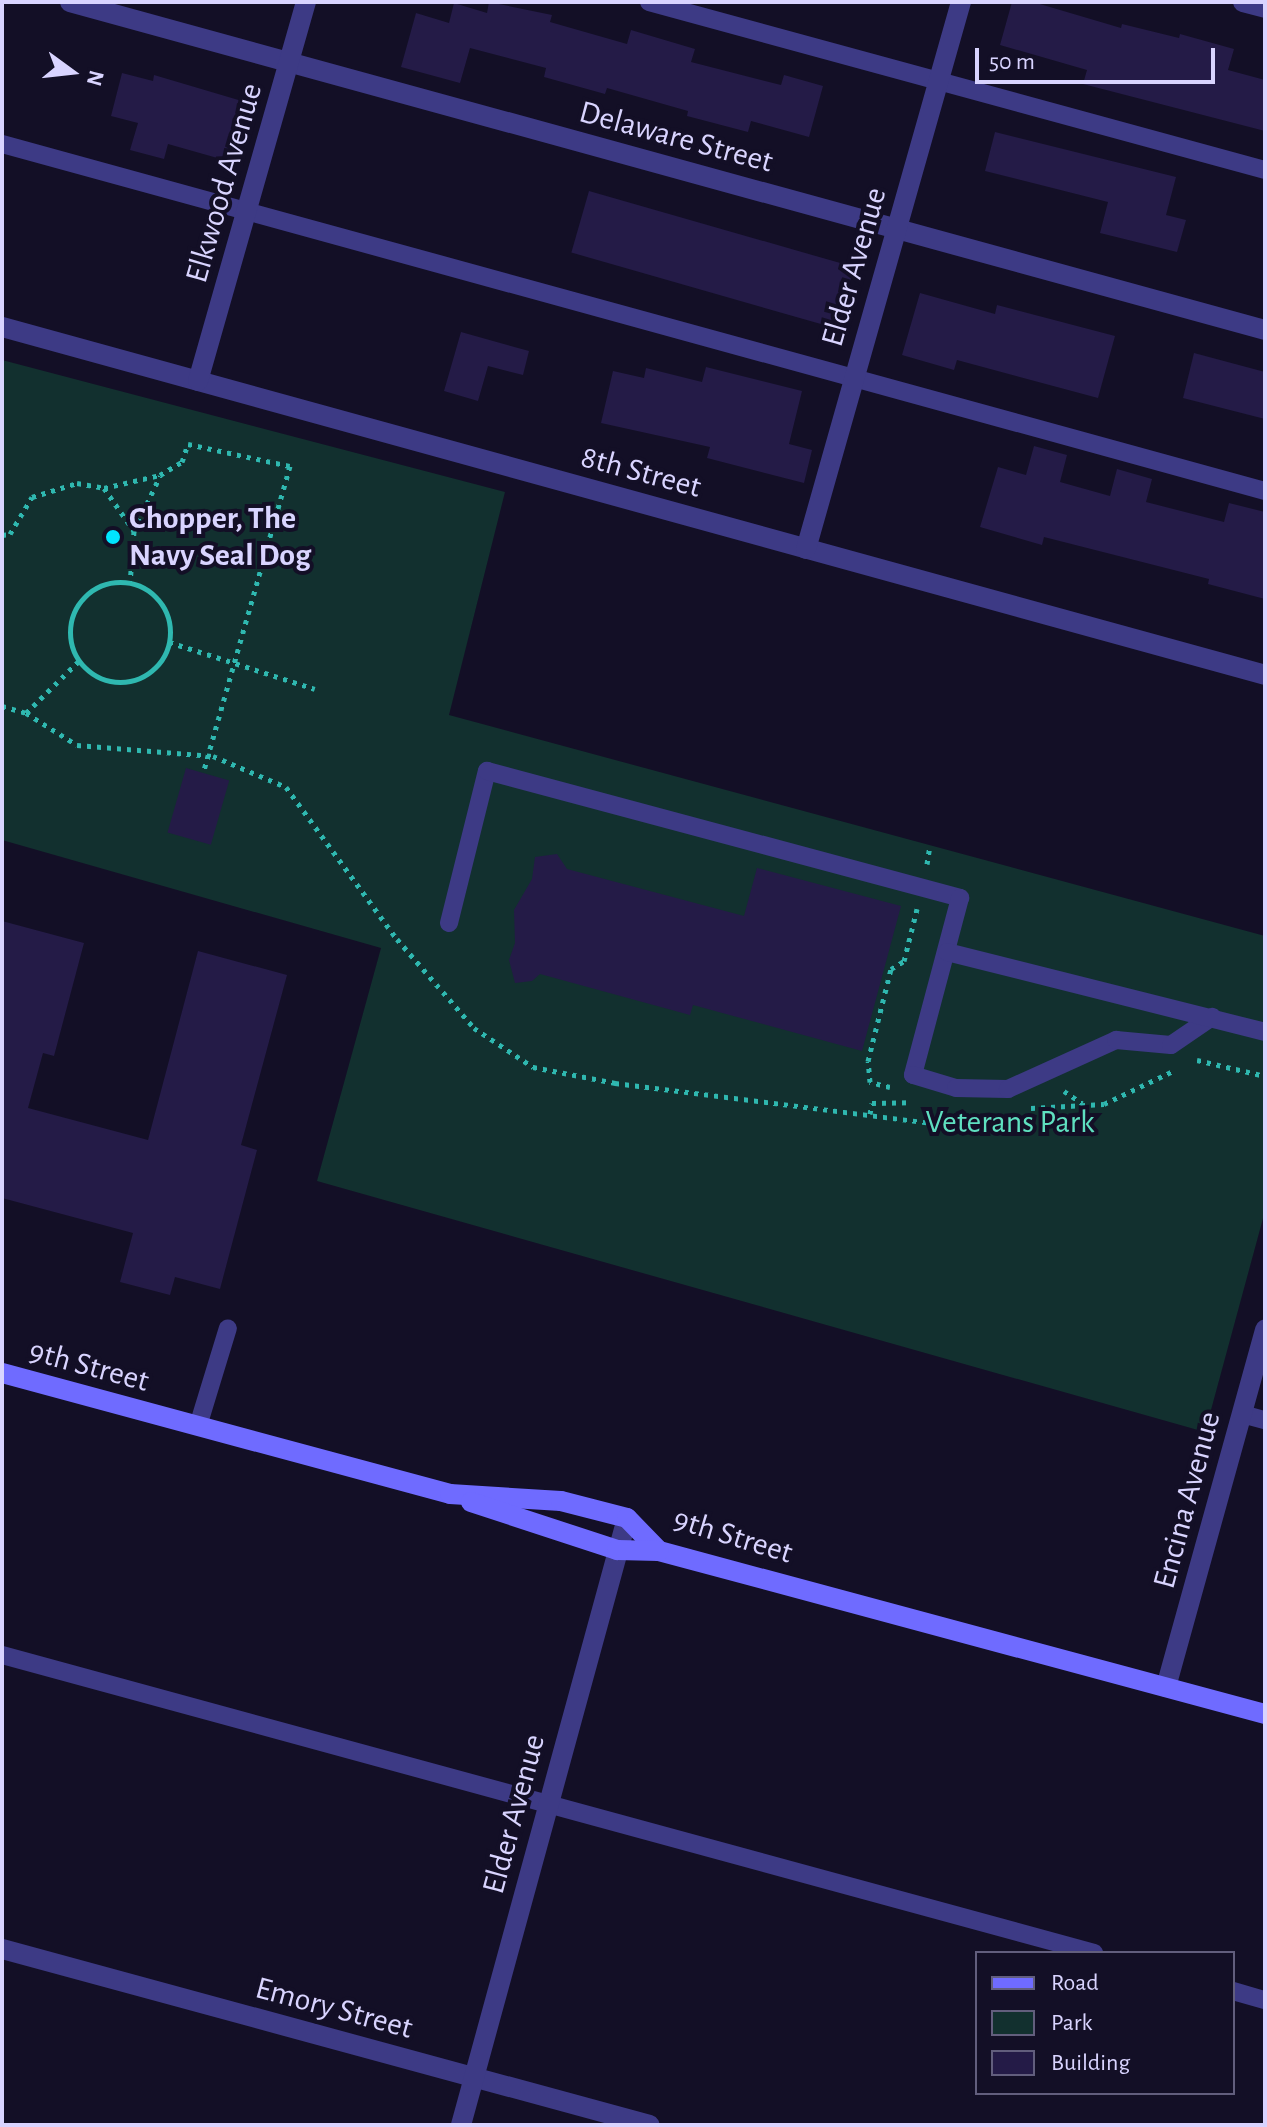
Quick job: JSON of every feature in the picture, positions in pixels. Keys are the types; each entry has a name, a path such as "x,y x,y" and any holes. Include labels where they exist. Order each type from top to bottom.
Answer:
{"main road":[{"name":"9th Street","path":"2,1373 450,1494 561,1501 627,1518 659,1551 1265,1714"},
{"path":"450,1494 617,1550 659,1551"}],"street":[{"name":"Delaware Street","path":"70,2 1265,330"},
{"name":"Elkwood Avenue","path":"198,381 306,2"},
{"name":"Elder Avenue","path":"806,549 961,2"},
{"path":"1243,2 1265,8"},
{"name":"8th Street","path":"2,327 1265,675"},
{"name":"Encina Avenue","path":"1166,1687 1265,1329"},
{"name":"Elder Avenue","path":"461,2125 627,1518"},
{"name":"Emory Street","path":"2,1949 650,2125"}],"lane":[{"path":"649,2 1265,170"},
{"path":"2,144 1265,491"},
{"path":"449,923 487,771 960,898 913,1075 956,1088 1008,1089 1116,1040 1171,1045 1212,1017"},
{"path":"947,952 1265,1032"},
{"path":"198,1426 228,1328"},
{"path":"1242,1414 1265,1420"},
{"path":"2,1655 1087,1951"},
{"path":"1235,1992 1265,2000"}],"path":[{"path":"2,535 10,534 32,497 77,483 104,488 160,475 182,462 188,444 290,466 203,773"},
{"path":"130,584 134,531 160,475"},
{"path":"104,488 134,531"},
{"path":"130,584 161,605 169,642 153,669 135,680 104,679 79,661 70,635 81,601 104,585 130,584"},
{"path":"169,642 315,689"},
{"path":"26,713 79,661"},
{"path":"2,706 26,713 77,745 207,756 286,787 397,939 474,1028 533,1067 615,1083 932,1123 994,1114"},
{"path":"906,1090 870,1082 868,1061 891,969 904,961 923,888 930,846"},
{"path":"1020,1110 1104,1104 1199,1059 1265,1076"},
{"path":"870,1114 872,1103 915,1102 918,1093"}],"green space":[{"name":"Veterans Park","path":"2,360 505,492 449,715 1265,936 1265,1211 1205,1432 317,1181 381,948 2,840"}],"building":[{"path":"489,2 552,15 550,22 627,44 631,30 695,49 691,62 781,85 784,75 823,86 809,137 751,121 748,132 687,116 688,111 607,88 605,94 544,77 546,68 470,48 460,83 401,67 416,13 449,23 454,3 487,13"},
{"path":"1012,2 1033,2 1121,28 1122,24 1179,38 1180,34 1234,49 1228,70 1265,80 1265,131 1083,84 1087,70 1000,45"},
{"path":"122,73 153,81 154,75 252,104 235,163 168,144 164,159 130,150 138,123 111,116"},
{"path":"995,132 1176,177 1166,215 1186,220 1177,252 1100,233 1108,202 985,171"},
{"path":"589,191 854,267 837,329 571,253"},
{"path":"920,293 995,314 997,305 1115,336 1098,398 957,360 954,370 902,355"},
{"path":"461,332 529,351 523,375 488,366 478,401 444,391"},
{"path":"1194,353 1265,372 1265,419 1183,398"},
{"path":"706,367 802,391 789,444 812,450 804,483 707,458 710,447 601,423 613,371 644,378 646,368 702,382"},
{"path":"1034,446 1067,455 1060,482 1110,496 1117,469 1152,479 1146,502 1224,522 1229,503 1265,512 1265,599 1208,584 1209,579 1044,537 1042,545 980,527 998,467 1026,475"},
{"path":"186,768 229,780 211,845 168,832"},
{"path":"557,854 567,869 744,916 757,868 901,906 862,1051 693,1005 690,1015 540,974 532,981 515,983 509,960 515,943 514,910 532,879 535,857"},
{"path":"2,921 84,943 54,1056 43,1053 28,1108 148,1140 198,951 287,975 241,1145 257,1150 220,1289 175,1277 170,1295 120,1282 133,1233 2,1198"}],"place":[{"name":"Chopper, The Navy Seal Dog","path":"113,537"}]}
